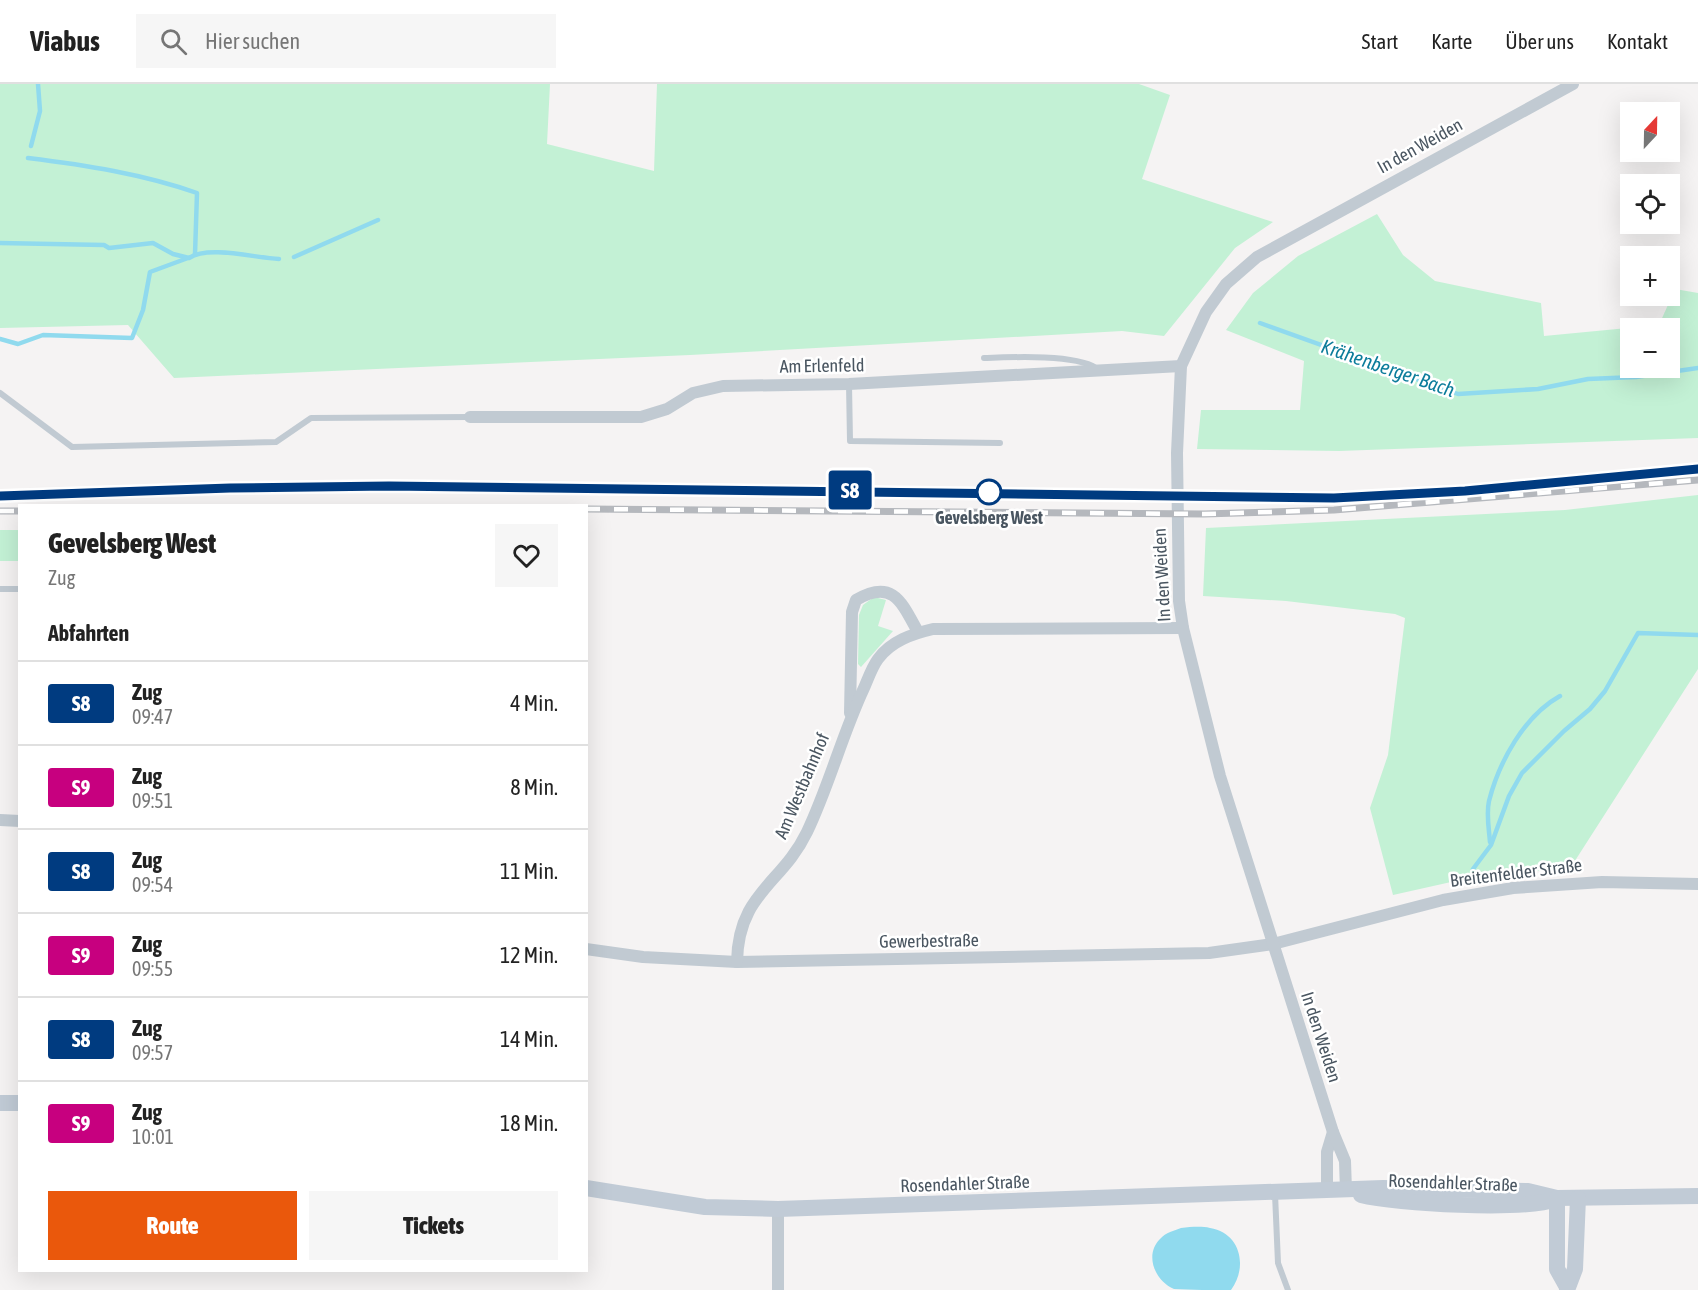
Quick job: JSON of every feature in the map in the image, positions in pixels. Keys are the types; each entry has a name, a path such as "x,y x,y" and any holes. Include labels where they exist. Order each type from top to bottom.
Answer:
{"main road":[{"path":"0,1103 18,1103"},
{"name":"Rosendahler Straße","path":"588,1188 705,1207 778,1209 1327,1191 1346,1191 1377,1199 1528,1206 1557,1198 1698,1196"},
{"path":"1557,1198 1557,1269 1567,1288"},
{"path":"1567,1288 1575,1269 1578,1198"}],"street":[{"name":"In den Weiden","path":"1346,1191 1346,1161 1333,1132 1220,776 1183,628 1179,601 1177,495 1181,366 1206,312 1226,284 1257,257 1560,87 1573,84"},
{"name":"Am Erlenfeld","path":"470,417 641,417 667,409 693,393 723,386 849,384 1181,366"},
{"name":"Am Westbahnhof","path":"850,716 852,612 856,600 870,592 892,594 902,603 918,632"},
{"name":"Am Westbahnhof","path":"737,962 737,940 756,897 794,853 807,833 850,716 878,659 897,641 918,632 933,629 1183,628"},
{"path":"0,820 18,821"},
{"name":"Breitenfelder Straße","path":"1273,944 1443,900 1513,888 1602,882 1698,885"},
{"name":"Gewerbestraße","path":"588,949 643,957 737,962 1209,953 1273,944"},
{"name":"In den Weiden","path":"1327,1191 1327,1152 1333,1132"},
{"path":"778,1209 778,1290"}],"lane":[{"path":"984,358 1026,356 1087,362 1099,370"},
{"path":"849,384 850,441 1000,443"},
{"path":"0,393 72,447 276,442 311,418 470,417"},
{"path":"0,588 18,589"},
{"path":"1275,1193 1278,1263 1288,1290"}],"green space":[{"path":"0,84 550,84 547,144 654,171 657,84 1139,84 1170,95 1142,179 1273,222 1235,248 1164,336 1122,331 690,355 174,378 128,325 0,328"},
{"path":"1377,214 1403,255 1435,281 1541,303 1544,336 1620,329 1620,378 1680,378 1680,318 1662,318 1667,306 1680,306 1680,290 1698,293 1698,438 1339,451 1197,449 1201,410 1300,410 1304,361 1226,330 1253,293 1298,256"},
{"path":"1698,495 1698,669 1571,867 1460,880 1393,895 1370,808 1388,755 1405,618 1395,614 1286,601 1203,596 1206,528 1565,510"},
{"path":"0,530 18,530 18,561 0,561"},
{"path":"874,597 886,600 878,626 893,631 861,667 858,664 859,615 863,605"}],"water":[{"path":"1181,1228 1210,1228 1220,1231 1235,1244 1240,1262 1236,1281 1231,1290 1174,1289 1157,1274 1152,1260 1155,1245 1165,1235"}],"waterway":[{"path":"31,146 40,111 38,84"},
{"path":"28,158 114,171 197,193 195,254"},
{"name":"Krähenberger Bach","path":"294,257 378,220"},
{"name":"Krähenberger Bach","path":"0,243 104,245 109,248 153,243 173,254 189,258 198,254 220,252 279,259"},
{"path":"0,339 18,344 43,335 132,338 143,310 150,272 188,258"},
{"name":"Krähenberger Bach","path":"1260,323 1458,394 1538,389 1588,379 1636,377 1698,368"},
{"path":"1473,869 1491,845 1509,796 1522,773 1590,709 1605,691 1638,633 1698,635"},
{"path":"1490,842 1489,801 1506,756 1535,715 1560,696"}],"railway":[{"path":"0,496 230,488 389,486 1334,498 1465,491 1698,469"},
{"path":"588,509 1204,514 1334,510 1698,480"},
{"path":"0,511 18,511"}],"train":[{"name":"S8","path":"0,496 230,488 389,486 855,490 1267,499 1334,498 1465,491 1698,469"}],"place":[{"name":"Gevelsberg West","path":"989,492"}]}
